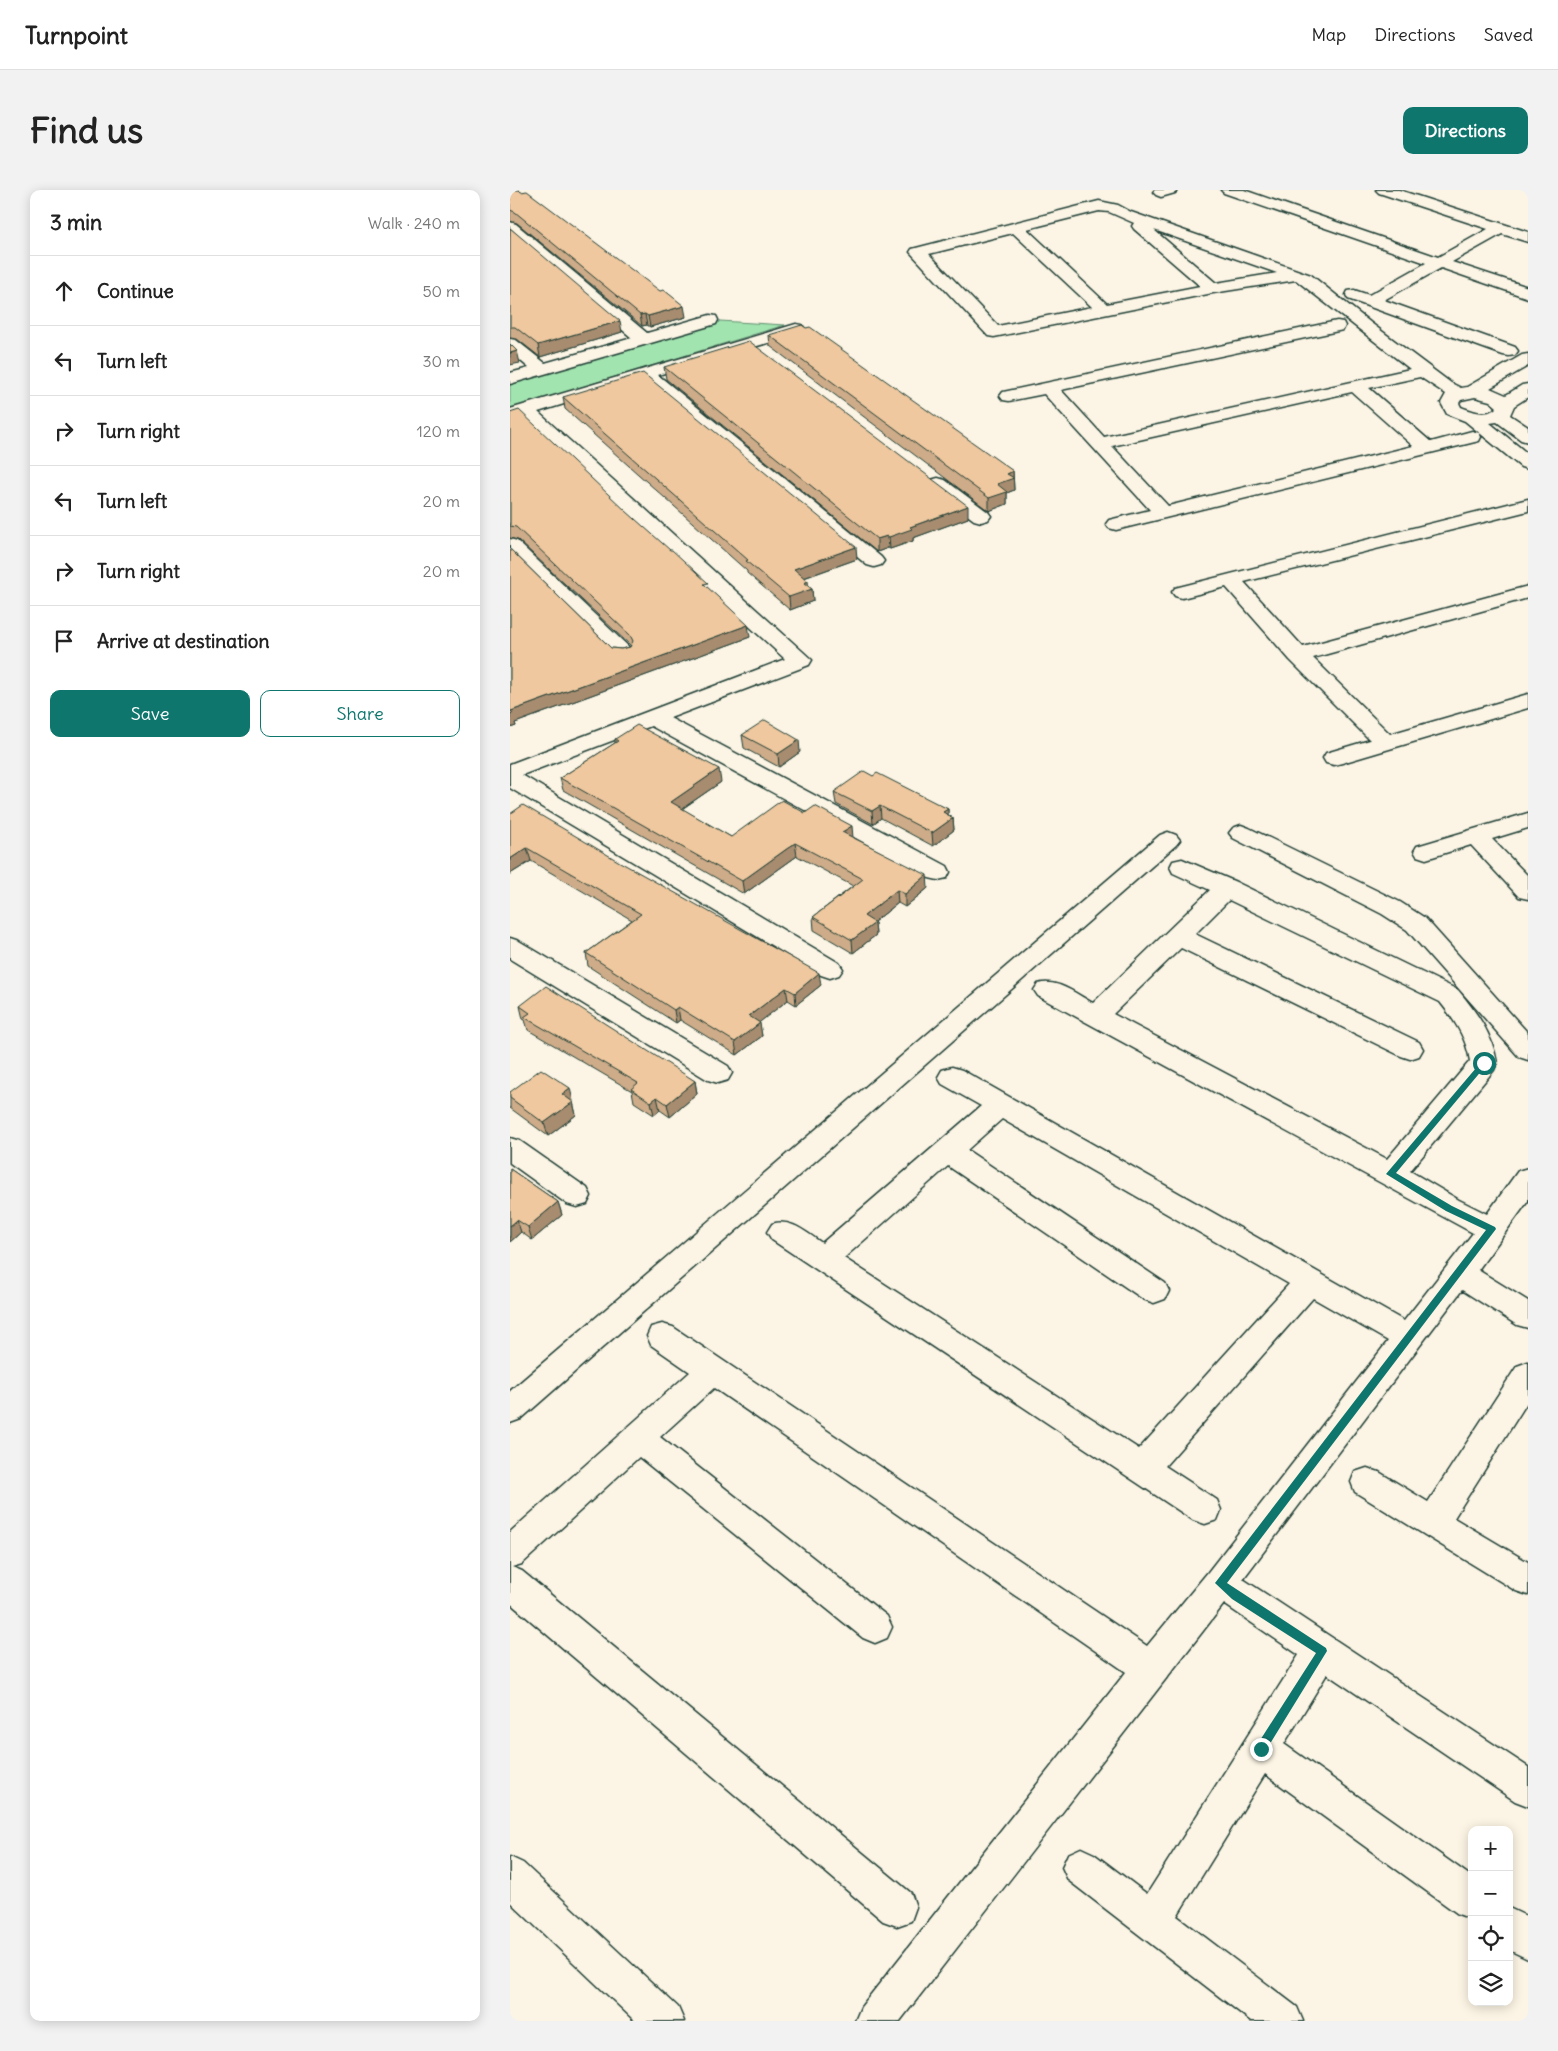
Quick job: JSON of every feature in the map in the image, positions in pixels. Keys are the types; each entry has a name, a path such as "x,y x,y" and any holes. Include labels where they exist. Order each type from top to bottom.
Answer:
{"street":[{"path":"1229,190 1528,293"},
{"path":"1384,190 1528,237"},
{"path":"1297,275 1213,288 994,332 918,252 1099,206 1113,208 1126,215 1297,275 1305,278 1366,328 1456,395 1492,395 1502,410 1528,436"},
{"path":"1126,215 1213,288"},
{"path":"1485,222 1354,295 1508,351"},
{"path":"510,227 644,339"},
{"path":"1017,228 1105,311"},
{"path":"1370,301 1501,228"},
{"path":"510,379 710,320"},
{"path":"1009,396 1337,326"},
{"path":"518,413 645,373 796,329"},
{"path":"752,342 771,357"},
{"path":"510,344 542,370"},
{"path":"1456,395 1528,359"},
{"path":"1101,443 1423,371"},
{"path":"645,373 874,561"},
{"path":"1048,387 1163,512"},
{"path":"1357,387 1426,448"},
{"path":"1456,395 1458,413 1471,417 1486,418 1502,410 1528,389"},
{"path":"510,772 801,660 788,651 518,413"},
{"path":"1471,417 1528,463"},
{"path":"1116,524 1472,437"},
{"path":"927,475 981,516"},
{"path":"1182,592 1528,505"},
{"path":"510,545 623,654"},
{"path":"1231,580 1298,655 1386,743"},
{"path":"1298,655 1528,592"},
{"path":"510,752 788,651"},
{"path":"1334,758 1528,701"},
{"path":"651,717 938,872"},
{"path":"510,778 830,968"},
{"path":"1426,851 1528,820"},
{"path":"1241,833 1391,908 1416,924 1528,1050"},
{"path":"1476,836 1528,891"},
{"path":"510,1410 1168,840"},
{"path":"1182,867 1449,996 1472,1025 1481,1041 1484,1063 1390,1174"},
{"path":"1095,1016 1227,888"},
{"path":"1178,936 1410,1048"},
{"path":"510,947 718,1074"},
{"path":"1047,990 1390,1174 1449,1208 1492,1229"},
{"path":"952,1077 1408,1338"},
{"path":"823,1258 1000,1105"},
{"path":"510,1148 577,1196"},
{"path":"947,1151 1154,1291"},
{"path":"887,2017 1151,1668 1220,1583 1492,1229 1528,1179"},
{"path":"782,1232 1204,1510"},
{"path":"1459,1272 1528,1316"},
{"path":"1142,1469 1309,1282"},
{"path":"662,1336 1151,1668"},
{"path":"510,1553 712,1371"},
{"path":"1433,1522 1524,1391"},
{"path":"638,1438 876,1627"},
{"path":"1367,1482 1528,1580"},
{"path":"510,1582 897,1907"},
{"path":"1220,1583 1236,1596 1528,1788"},
{"path":"1152,1921 1322,1651"},
{"path":"1261,1749 1468,1897"},
{"path":"1081,1867 1283,2021"},
{"path":"510,1876 650,2016"},
{"path":"1513,1930 1528,1940"}],"green space":[{"path":"720,321 785,325 510,409 510,384"}],"building":[{"path":"510,191 527,191 660,291 664,290 684,306 648,316 645,314 640,315 515,212 510,210"},
{"path":"510,228 620,321 538,345 515,327 510,327"},
{"path":"802,325 806,328 810,327 1013,471 1007,474 1014,478 997,484 1007,492 989,498 769,335"},
{"path":"749,341 968,506 910,527 912,529 877,539 664,367"},
{"path":"510,344 517,351 510,353"},
{"path":"643,373 856,547 794,569 808,581 804,583 812,589 789,597 746,561 748,560 563,397"},
{"path":"519,410 626,511 708,583 704,584 748,625 511,711 513,713 510,714 510,549 611,648 621,649 630,647 633,641 630,635 516,527 510,526 510,413"},
{"path":"765,720 799,740 778,754 742,735"},
{"path":"637,725 719,769 671,802 731,837 782,800 805,813 815,806 852,826 842,832 927,875 905,894 897,890 864,916 875,923 852,940 813,917 863,879 795,843 742,881 560,778 618,741 615,739"},
{"path":"864,771 873,776 877,773 948,809 943,812 953,818 932,833 880,806 872,811 834,792"},
{"path":"523,805 618,861 819,973 795,993 786,988 749,1016 760,1023 735,1042 678,1007 674,1010 586,953 641,914 527,848 510,859 510,814"},
{"path":"546,986 695,1081 667,1104 657,1097 651,1102 631,1089 638,1083 524,1017 530,1013 520,1006"},
{"path":"541,1069 570,1088 562,1094 573,1102 544,1123 510,1098 510,1092"},
{"path":"510,1169 558,1202 528,1227 517,1220 510,1226"}],"route":[{"path":"1261,1749 1322,1651 1236,1596 1220,1583 1492,1229 1449,1208 1390,1174 1484,1063"}]}
